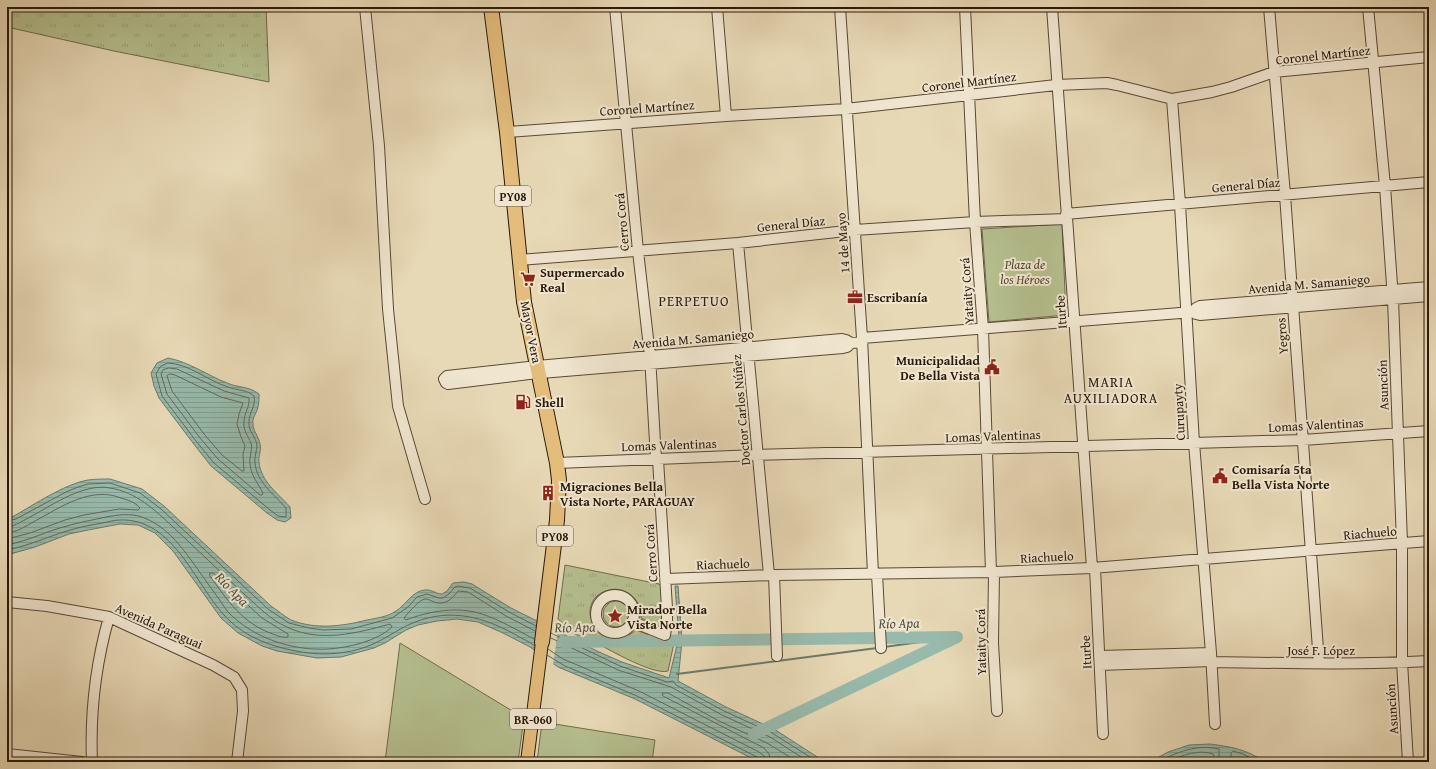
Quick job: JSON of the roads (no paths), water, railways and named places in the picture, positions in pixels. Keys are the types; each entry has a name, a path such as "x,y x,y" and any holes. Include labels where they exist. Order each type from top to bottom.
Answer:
{"highway":[{"name":"Mayor Vera","path":"491,7 507,132 519,260 527,319 557,463 559,480 557,520 542,642"}],"main road":[{"name":"BR-060","path":"527,762 539,676 542,642"}],"street":[{"path":"364,7 379,146 388,309 398,406 425,499"},
{"name":"Cerro Corá","path":"615,7 650,360 657,459 671,579 665,635 633,622"},
{"path":"717,7 726,116"},
{"name":"14 de Mayo","path":"840,7 862,340 867,453 881,648"},
{"name":"Yataity Corá","path":"965,7 975,222 983,329 986,449 992,572 993,643 997,711"},
{"name":"Iturbe","path":"1052,7 1056,85 1083,446 1094,568 1103,734"},
{"name":"Yegros","path":"1269,7 1285,195 1319,663"},
{"name":"Asunción","path":"1368,7 1385,186 1392,294 1402,543 1402,662 1408,762"},
{"name":"Coronel Martínez","path":"507,132 846,109 1056,85 1098,83 1117,84 1172,99 1224,89 1274,72 1429,57"},
{"name":"Curupayty","path":"1172,99 1190,312 1194,443 1212,658 1214,724"},
{"name":"General Díaz","path":"519,260 738,243 855,230 1066,216 1180,204 1429,182"},
{"name":"Doctor Carlos Núñez","path":"738,243 749,352 757,455 771,575 777,656"},
{"name":"Avenida M. Samaniego","path":"538,369 749,352 847,348 851,343 862,340 1190,312 1200,306 1293,303 1392,294 1429,287"},
{"name":"Avenida M. Samaniego","path":"1392,294 1429,296"},
{"path":"538,369 448,384 444,379 447,376 538,369"},
{"name":"Lomas Valentinas","path":"557,463 757,455 1303,440 1429,431"},
{"name":"Riachuelo","path":"671,579 771,575 992,572 1094,568 1429,541"},
{"name":"Avenida Paraguai","path":"7,602 47,606 109,617 234,676 242,690 241,730 237,762"},
{"path":"92,762 91,743 96,684 103,637 109,617"},
{"name":"José F. López","path":"1099,661 1212,658 1319,663 1429,661"},
{"path":"7,754 82,762"}],"water":[{"path":"168,358 191,366 227,383 247,388 259,394 259,402 254,417 253,427 260,446 260,469 271,487 290,507 291,518 285,522 277,520 267,513 211,466 193,443 159,398 154,386 151,373 157,363"},
{"path":"96,479 110,479 142,489 164,506 271,606 291,620 310,625 339,625 382,617 396,611 420,591 427,590 442,594 447,591 453,583 464,582 472,584 511,608 599,652 622,662 669,678 679,637 675,586 678,586 682,641 678,681 726,707 774,729 825,762 759,762 635,699 558,667 530,647 478,622 457,619 418,625 374,648 341,657 317,658 277,651 262,646 238,633 221,618 173,551 155,533 138,525 120,524 69,534 35,547 7,555 7,518 14,516 50,495 79,482"},
{"path":"1210,744 1239,749 1265,762 1150,762 1168,752 1189,745"}],"waterway":[{"path":"884,647 957,637"},
{"name":"Río Apa","path":"563,642 957,637 754,734"},
{"path":"677,674 877,648"}],"place":[{"name":"Supermercado Real","path":"528,279"},
{"name":"Escribanía","path":"855,297"},
{"name":"Municipalidad De Bella Vista","path":"992,367"},
{"name":"Shell","path":"523,402"},
{"name":"Comisaría 5ta Bella Vista Norte","path":"1220,476"},
{"name":"Migraciones Bella Vista Norte, PARAGUAY","path":"548,493"},
{"name":"Mirador Bella Vista Norte","path":"615,616"}],"district":[{"name":"PERPETUO","path":"694,301"},
{"name":"MARIA AUXILIADORA","path":"1111,390"}],"park label":[{"name":"Plaza de los Héroes","path":"1025,272"}]}
